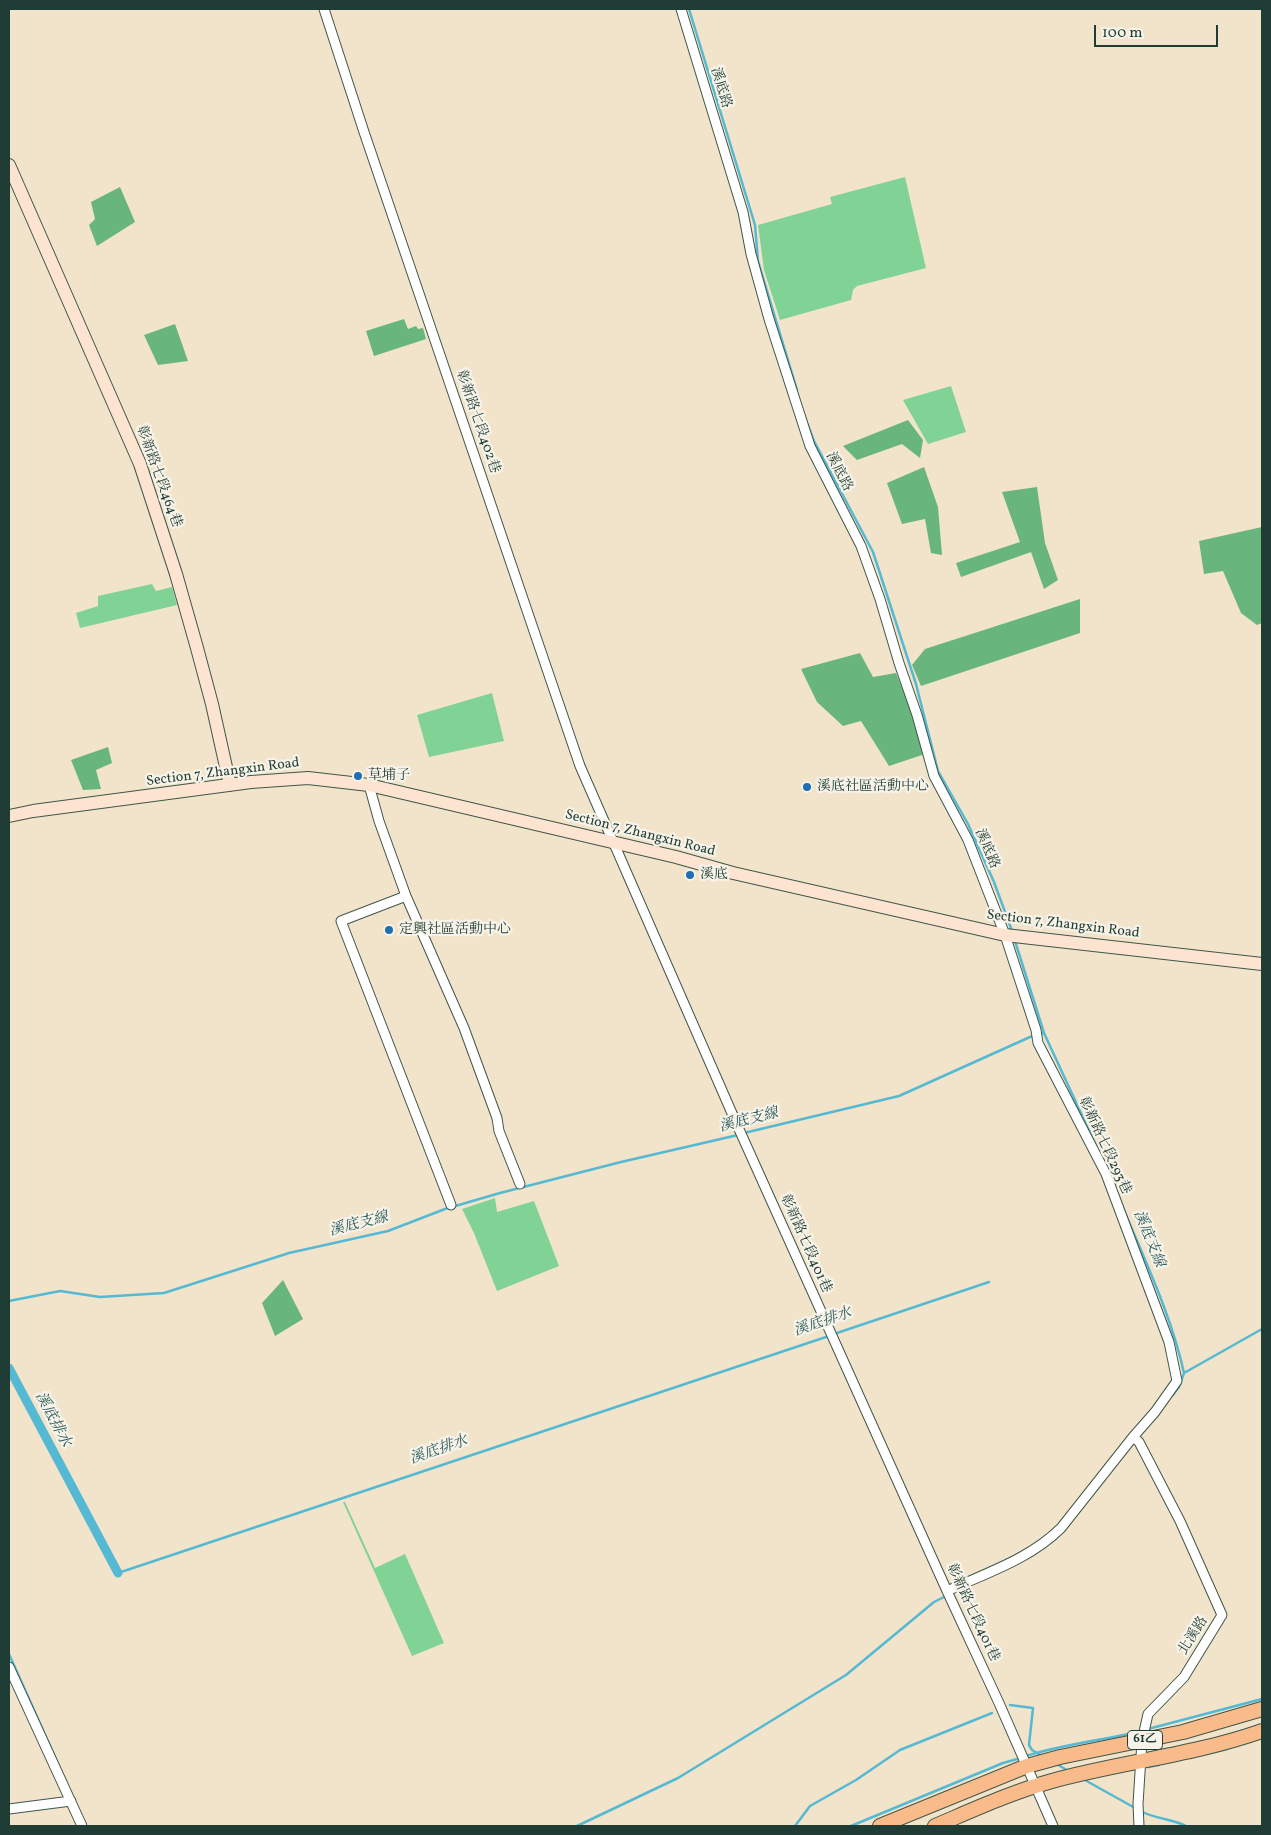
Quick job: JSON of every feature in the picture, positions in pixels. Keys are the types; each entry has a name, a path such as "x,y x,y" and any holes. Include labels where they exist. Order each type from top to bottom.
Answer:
{"main road":[{"name":"61乙","path":"880,1826 1026,1766 1060,1757 1142,1741 1220,1722 1262,1709"},
{"name":"61乙","path":"935,1826 1035,1786 1195,1750 1262,1730"}],"street":[{"name":"彰新路七段402巷","path":"324,9 560,710 580,766 612,842"},
{"name":"溪底路","path":"681,9 743,212 751,254 769,319 810,446 861,546 918,715 934,776 968,840 1005,935"},
{"name":"彰新路七段464巷","path":"9,165 140,464 176,574 197,648 230,785"},
{"name":"Section 7, Zhangxin Road","path":"9,816 33,811 230,785 308,778 370,785 676,857 733,873 1005,935 1262,964"},
{"path":"370,785 379,821 406,896 464,1028 497,1118 499,1131 520,1184"},
{"name":"彰新路七段401巷","path":"612,842 738,1127 1053,1826"},
{"path":"406,896 341,921 452,1205"},
{"name":"彰新路七段293巷","path":"947,1591 1024,1556 1050,1539 1136,1439 1177,1381 1169,1342 1106,1174 1038,1043 1036,1030 1005,935"},
{"name":"北溪路","path":"1136,1439 1180,1521 1222,1614 1184,1677 1148,1714 1140,1761 1139,1826"},
{"path":"9,1667 82,1826"},
{"path":"9,1809 71,1802"}],"green space":[{"path":"905,177 926,268 857,286 853,290 851,300 780,320 764,270 758,225 832,204 830,197"},
{"path":"120,187 135,222 97,246 89,225 95,219 91,202"},
{"path":"404,319 408,329 416,326 418,329 423,328 426,339 374,356 366,331"},
{"path":"175,324 188,361 158,365 144,335"},
{"path":"951,386 966,432 928,444 903,400"},
{"path":"908,420 923,440 920,458 902,444 857,460 843,446"},
{"path":"924,467 938,507 942,555 931,553 925,519 902,524 887,483"},
{"path":"1037,487 1045,543 1058,580 1044,589 1031,552 961,577 956,563 1020,542 1002,492"},
{"path":"1262,527 1262,623 1257,625 1241,613 1223,571 1204,574 1199,541"},
{"path":"152,584 156,591 172,587 177,605 80,628 76,613 98,606 98,596"},
{"path":"1080,599 1080,633 921,686 912,665 925,649"},
{"path":"860,653 873,677 896,673 923,740 925,754 889,766 861,721 843,726 817,702 801,669"},
{"path":"492,693 504,741 429,757 417,715"},
{"path":"108,747 112,763 96,770 101,789 83,790 71,760"},
{"path":"495,1198 497,1212 534,1201 559,1266 497,1291 474,1233 462,1209"},
{"path":"283,1280 303,1319 275,1336 262,1303"},
{"path":"343,1502 345,1502 375,1568 405,1554 444,1643 412,1656"}],"waterway":[{"path":"689,9 755,225 758,261 797,390"},
{"path":"804,415 814,441 873,552 916,684 938,771 968,824 994,882 1012,931"},
{"path":"1015,941 1044,1033"},
{"name":"溪底支線","path":"744,1133 899,1096 1030,1037 1044,1033 1098,1150"},
{"name":"溪底支線","path":"9,1301 60,1291 100,1297 164,1293 289,1253 388,1231 445,1209 500,1193 738,1135"},
{"name":"溪底支線","path":"1121,1203 1172,1329 1184,1373 1262,1329"},
{"name":"溪底排水","path":"834,1334 989,1282"},
{"name":"溪底排水","path":"118,1573 829,1336"},
{"name":"溪底排水","path":"9,1368 118,1573"},
{"path":"1172,1396 1179,1387 1184,1373"},
{"path":"577,1826 678,1778 846,1675 934,1602 948,1595"},
{"path":"9,1654 68,1786"},
{"path":"1148,1729 1262,1699"},
{"path":"1010,1705 1033,1708 1029,1745 1032,1750 1044,1757"},
{"path":"795,1826 810,1806 856,1780 900,1750 992,1713"},
{"path":"1026,1756 1055,1748 1142,1731"},
{"path":"1210,1753 1227,1749"},
{"path":"851,1826 1003,1763 1021,1758"},
{"path":"1055,1763 1070,1772"},
{"path":"1148,1767 1159,1765"},
{"path":"1083,1779 1135,1808"},
{"path":"1140,1811 1186,1826"}],"place":[{"name":"草埔子","path":"358,776"},
{"name":"溪底社區活動中心","path":"807,787"},
{"name":"溪底","path":"690,875"},
{"name":"定興社區活動中心","path":"389,930"}]}
